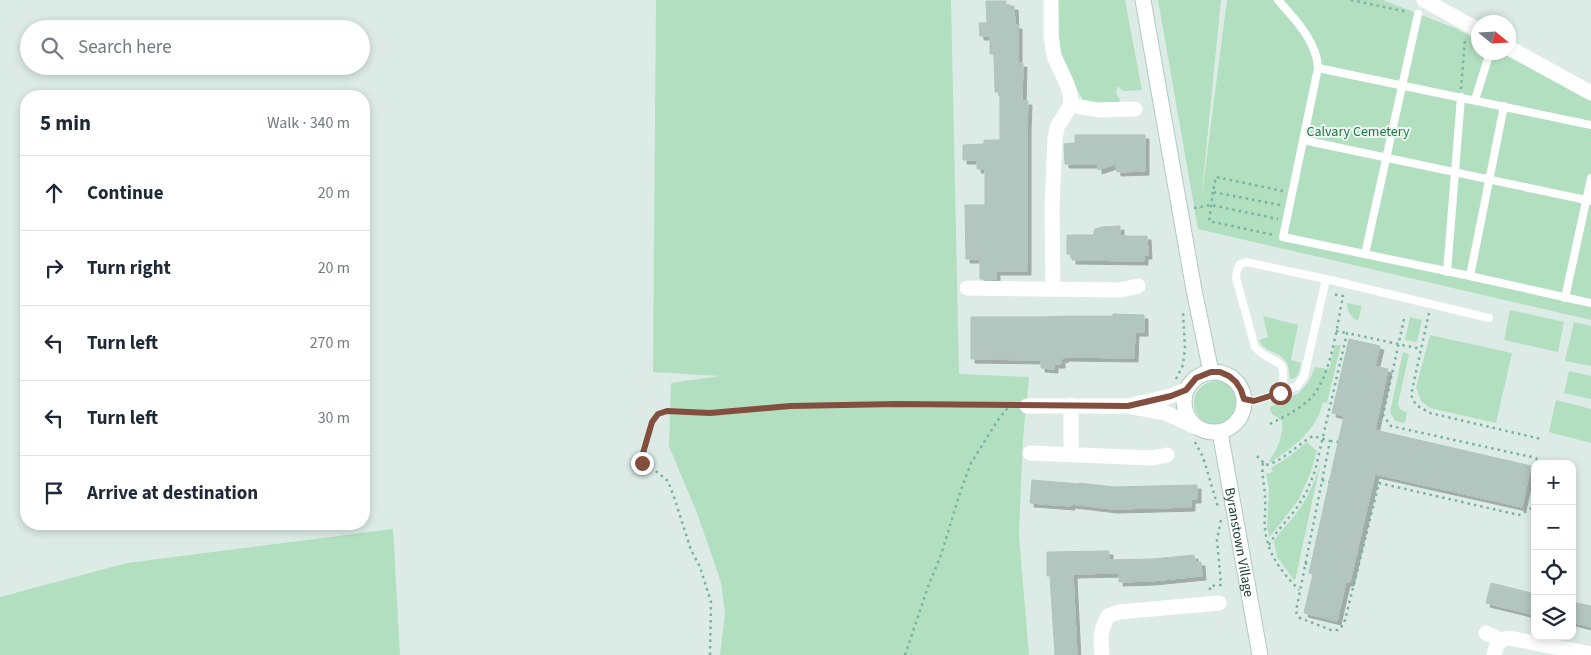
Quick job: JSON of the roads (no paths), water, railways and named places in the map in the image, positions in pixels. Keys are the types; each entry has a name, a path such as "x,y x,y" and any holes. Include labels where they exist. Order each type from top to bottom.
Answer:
{"street":[{"path":"1051,0 1054,56 1067,84 1071,105 1057,127 1054,139 1052,208 1053,288"},
{"path":"1143,0 1194,290 1211,372"},
{"path":"1423,4 1471,30"},
{"path":"1516,51 1591,93"},
{"path":"1071,105 1098,110 1135,109"},
{"path":"967,288 1121,290 1138,286"},
{"path":"1027,406 1128,406 1166,413 1194,432 1220,432 1236,423 1241,416 1244,399 1236,382 1229,376 1220,372 1211,372 1180,385 1171,396 1128,406"},
{"path":"1180,385 1185,410 1194,432"},
{"path":"1071,405 1071,454"},
{"name":"Byranstown Village","path":"1220,432 1260,655"},
{"path":"1030,453 1152,458 1167,455"},
{"path":"1102,655 1100,637 1102,627 1108,616 1119,612 1215,604"},
{"path":"1486,633 1501,640 1509,638 1591,654"},
{"path":"1494,655 1496,647 1501,640"}],"lane":[{"path":"1278,0 1308,38 1317,58 1318,68 1283,237 1470,276 1591,304"},
{"path":"1365,254 1401,85 1423,4"},
{"path":"1475,100 1488,60"},
{"path":"1318,68 1591,125"},
{"path":"1447,272 1460,97"},
{"path":"1470,276 1504,106"},
{"path":"1303,140 1588,201"},
{"path":"1565,298 1588,201 1591,178"},
{"path":"1280,393 1283,382 1283,370 1280,363 1266,356 1255,347 1236,278 1240,264 1246,262 1326,279 1489,318"},
{"path":"1244,399 1254,401 1280,393 1297,386 1304,376 1326,279"}],"park label":[{"name":"Calvary Cemetery","path":"1358,131"}]}
